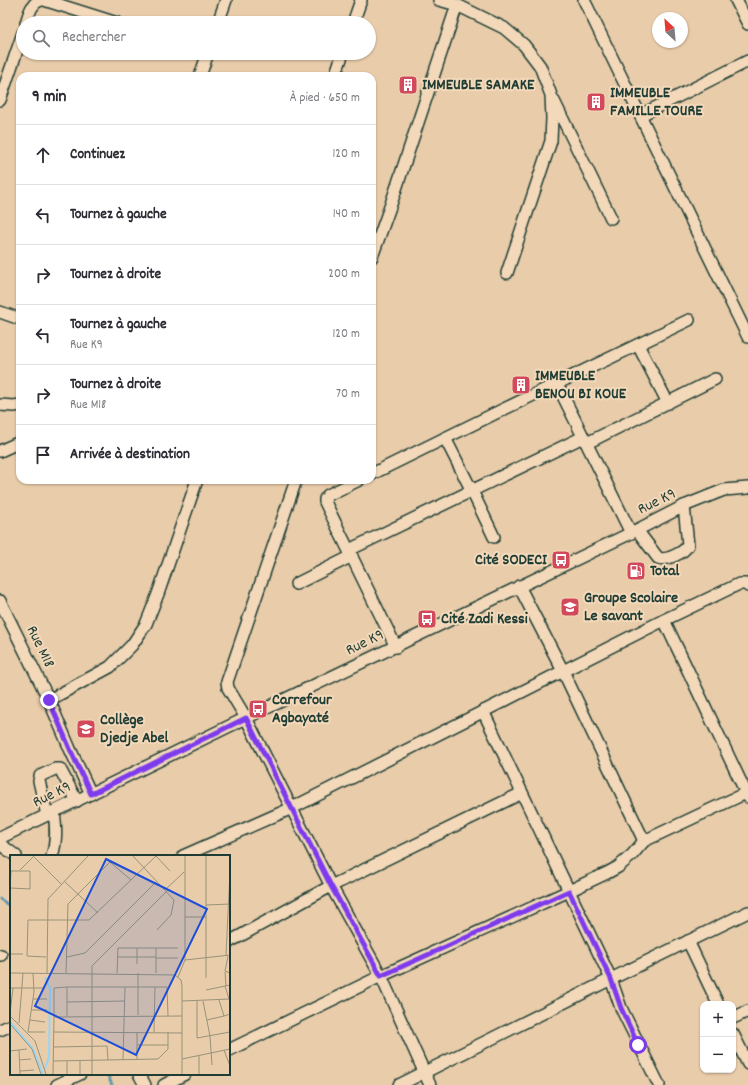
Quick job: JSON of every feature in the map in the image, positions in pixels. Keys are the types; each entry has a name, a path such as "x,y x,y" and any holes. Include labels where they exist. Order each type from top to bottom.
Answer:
{"street":[{"path":"28,16 32,6 40,0"},
{"path":"44,0 95,16"},
{"path":"220,16 226,0"},
{"path":"355,16 361,0"},
{"path":"584,0 748,337"},
{"path":"736,0 748,24"},
{"path":"376,246 391,204 447,2 504,28 524,45 540,66 551,95 611,218"},
{"path":"0,100 16,53"},
{"path":"201,72 206,60"},
{"path":"336,72 341,60"},
{"path":"641,116 748,61"},
{"path":"507,272 551,141 551,95"},
{"path":"0,312 16,317"},
{"path":"376,472 689,320"},
{"path":"638,345 668,403"},
{"path":"296,584 351,553 472,491 668,403 715,379"},
{"path":"557,384 634,531 658,558 663,560 684,551 688,545 684,506"},
{"path":"0,405 16,406"},
{"path":"445,438 494,537"},
{"path":"0,451 16,444"},
{"path":"49,700 110,667 132,646 146,624 156,600 196,484"},
{"path":"295,484 227,682 228,688 246,718 331,886 381,976 430,1085"},
{"path":"351,484 328,495 325,502 396,647"},
{"name":"Rue K9","path":"0,838 684,506 724,490 748,488"},
{"path":"185,855 292,808 664,620 739,584 746,584 748,586"},
{"path":"519,586 563,671 644,841"},
{"name":"Rue M18","path":"0,602 49,700 91,794"},
{"path":"230,1050 381,976 569,891 618,867 632,855 644,841 747,794 664,620"},
{"path":"483,711 611,979 621,1008 658,1085"},
{"path":"52,855 55,848 56,834 51,814 39,781 40,776 55,769 60,770 77,801"},
{"path":"230,941 331,886 522,793"},
{"path":"0,844 15,855"},
{"path":"400,1085 748,912"},
{"path":"688,941 717,1001"},
{"path":"736,1017 748,1011"},
{"path":"0,1030 10,1025"},
{"path":"734,1037 748,1064"},
{"path":"57,1085 78,1075"},
{"path":"140,1075 145,1085"},
{"path":"164,1085 183,1075"}],"waterway":[{"path":"0,899 10,906"},
{"path":"107,1075 112,1085"}],"place":[{"name":"IMMEUBLE SAMAKE","path":"408,85"},
{"name":"IMMEUBLE FAMILLE TOURE","path":"596,102"},
{"name":"IMMEUBLE BENOU BI KOUE","path":"521,385"},
{"name":"Cité SODECI","path":"561,560"},
{"name":"Total","path":"636,571"},
{"name":"Groupe Scolaire Le savant","path":"570,607"},
{"name":"Cité Zadi Kessi","path":"427,619"},
{"name":"Carrefour Agbayaté","path":"258,709"},
{"name":"Collège Djedje Abel","path":"86,729"}],"route":[{"path":"49,700 91,794 246,718 331,886 381,976 569,891 611,979 621,1008 638,1045"}]}
